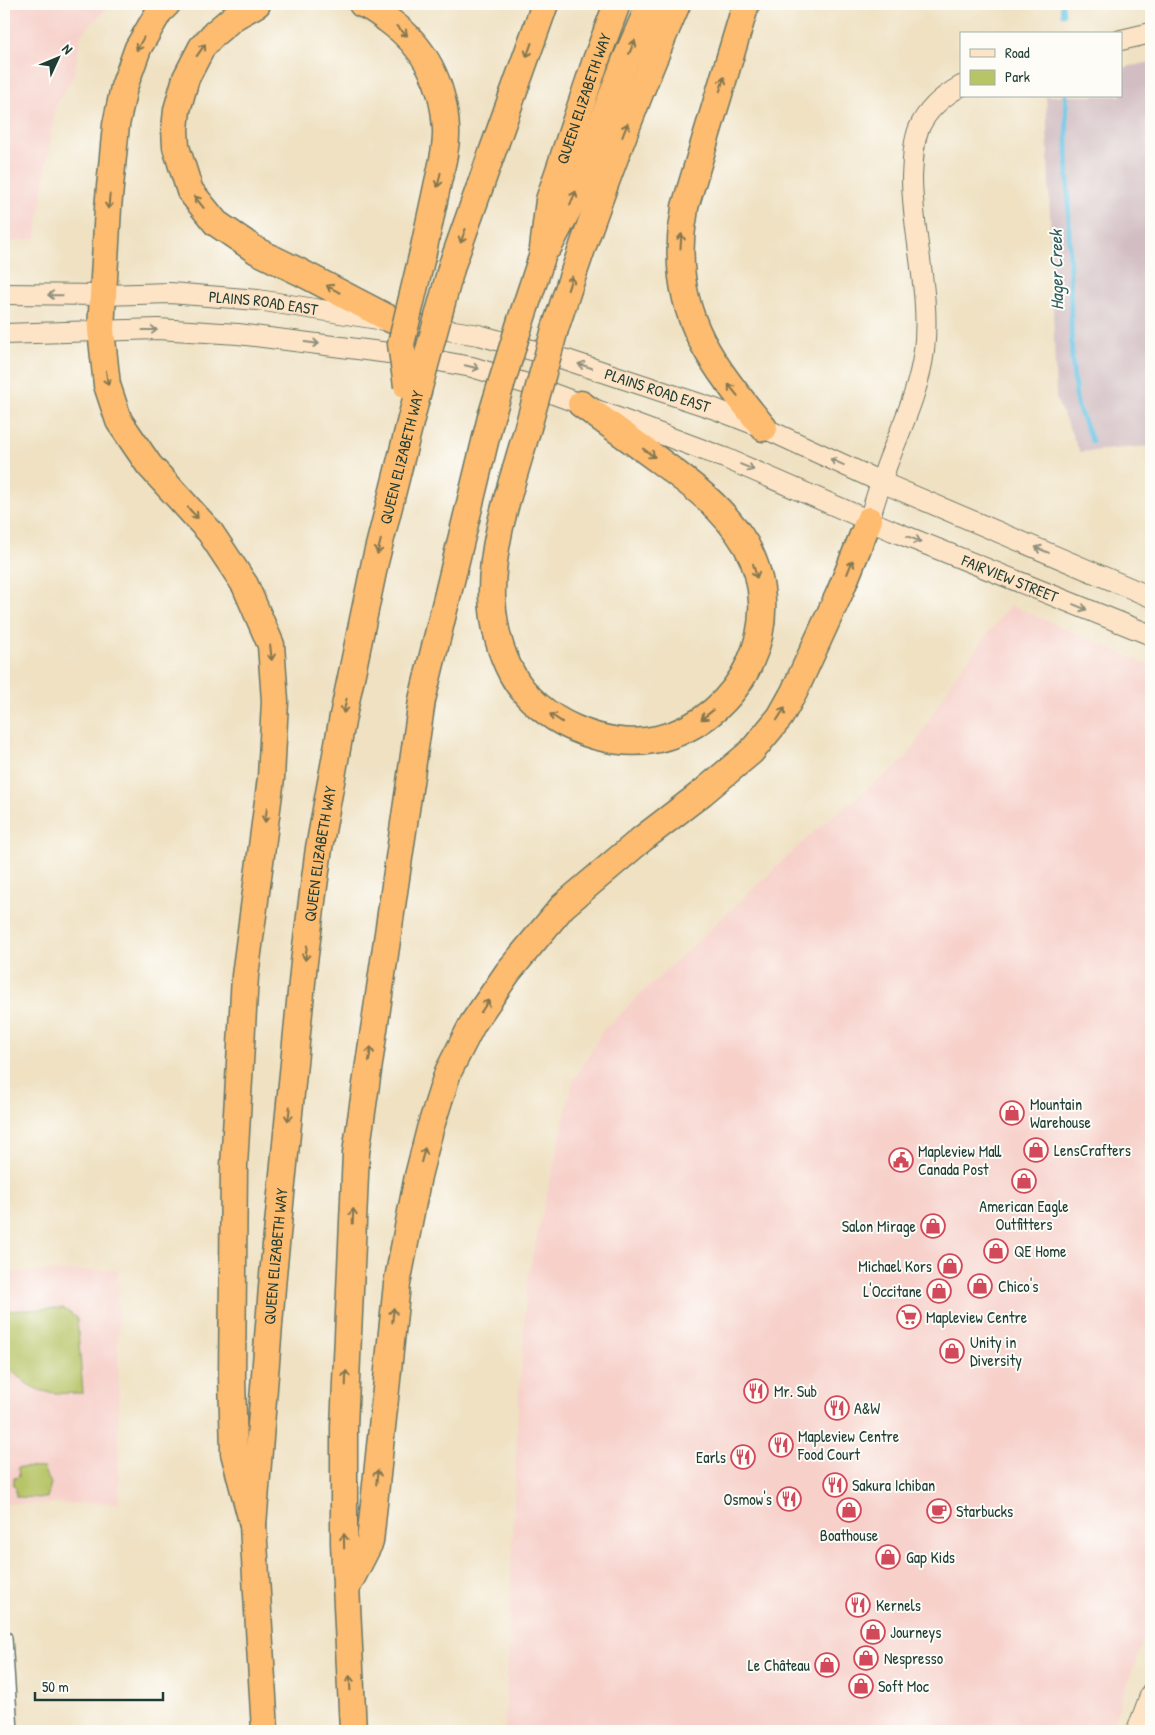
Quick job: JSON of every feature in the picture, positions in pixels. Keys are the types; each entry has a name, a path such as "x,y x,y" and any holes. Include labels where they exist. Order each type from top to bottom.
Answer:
{"highway":[{"path":"167,4 159,12 138,48 124,87 116,124 108,208 101,330 107,385 119,421 149,466 210,532 245,585 271,645 275,701 271,778 245,976 234,1166 232,1377 234,1453 253,1525"},
{"path":"258,4 234,17 215,33 202,47 186,78 177,110 175,129 176,147 190,191 216,223 257,251 392,320"},
{"path":"362,4 370,7 404,31 424,54 437,82 447,130 443,159 401,344 412,397"},
{"name":"QUEEN ELIZABETH WAY","path":"265,1731 253,1525 275,1255 304,962 319,848 343,716 412,397 452,266 545,4"},
{"name":"QUEEN ELIZABETH WAY","path":"353,1731 346,1589 344,1427 356,1153 422,700 491,417 542,257 548,200 617,4"},
{"path":"542,257 572,202 624,64 650,4"},
{"path":"581,404 698,489 717,507 735,529 754,564 762,603 762,619 752,661 738,684 704,718 678,732 656,740 637,741 601,738 564,724 546,712 529,696 513,675 496,632 492,605 492,578 500,527 555,329 604,184 648,71 677,4"},
{"path":"746,4 685,207 681,242 681,269 688,309 705,349 726,381 764,428"},
{"path":"346,1589 370,1542 397,1284 418,1176 448,1072 473,1023 508,972 563,906 635,845 751,752 780,717 794,692 836,600 869,520"}],"main road":[{"path":"1122,40 1151,33"},
{"path":"4,334 158,330 238,334 405,355 472,366 581,404 725,458 869,520 910,407 920,371 926,335 912,192 914,144 919,128 936,103 960,87"},
{"name":"PLAINS ROAD EAST","path":"4,294 104,295 170,292 238,298 392,320 479,335 567,360 715,410 764,428 882,482"},
{"path":"882,482 1151,597"},
{"name":"FAIRVIEW STREET","path":"869,520 1151,636"},
{"path":"1137,1731 1151,1693"}],"street":[{"path":"4,1638 10,1731"}],"shaded area":[{"path":"4,4 112,4 81,34 74,75 55,107 36,238 4,243"},
{"path":"1151,62 1151,446 1080,452 1056,399 1046,98 1122,98 1122,68"},
{"path":"1010,605 1151,666 1151,1620 1110,1731 505,1731 517,1431 527,1280 573,1081 603,1030 820,826 908,757 953,679"},
{"path":"118,1270 119,1503 4,1504 4,1272"}],"green space":[{"path":"63,1308 77,1318 83,1393 58,1393 39,1390 23,1381 4,1363 4,1311"},
{"path":"18,1467 44,1468 51,1483 47,1498 16,1497 16,1488 13,1485 14,1478 19,1477"}],"waterway":[{"name":"Hager Creek","path":"1062,4 1063,14"},
{"name":"Hager Creek","path":"1066,98 1072,360 1077,405 1092,441"}],"place":[{"name":"Mountain Warehouse","path":"1012,1113"},
{"name":"LensCrafters","path":"1036,1150"},
{"name":"Mapleview Mall Canada Post","path":"901,1160"},
{"name":"American Eagle Outfitters","path":"1024,1181"},
{"name":"Salon Mirage","path":"933,1226"},
{"name":"QE Home","path":"996,1251"},
{"name":"Michael Kors","path":"950,1266"},
{"name":"Chico's","path":"980,1286"},
{"name":"L'Occitane","path":"939,1291"},
{"name":"Mapleview Centre","path":"909,1317"},
{"name":"Unity in Diversity","path":"952,1351"},
{"name":"Mr. Sub","path":"756,1391"},
{"name":"A&W","path":"837,1408"},
{"name":"Mapleview Centre Food Court","path":"781,1445"},
{"name":"Earls","path":"743,1457"},
{"name":"Sakura Ichiban","path":"835,1485"},
{"name":"Osmow's","path":"789,1499"},
{"name":"Boathouse","path":"849,1510"},
{"name":"Starbucks","path":"939,1511"},
{"name":"Gap Kids","path":"888,1557"},
{"name":"Kernels","path":"858,1605"},
{"name":"Journeys","path":"873,1632"},
{"name":"Nespresso","path":"866,1658"},
{"name":"Le Château","path":"827,1665"},
{"name":"Soft Moc","path":"861,1686"}]}
